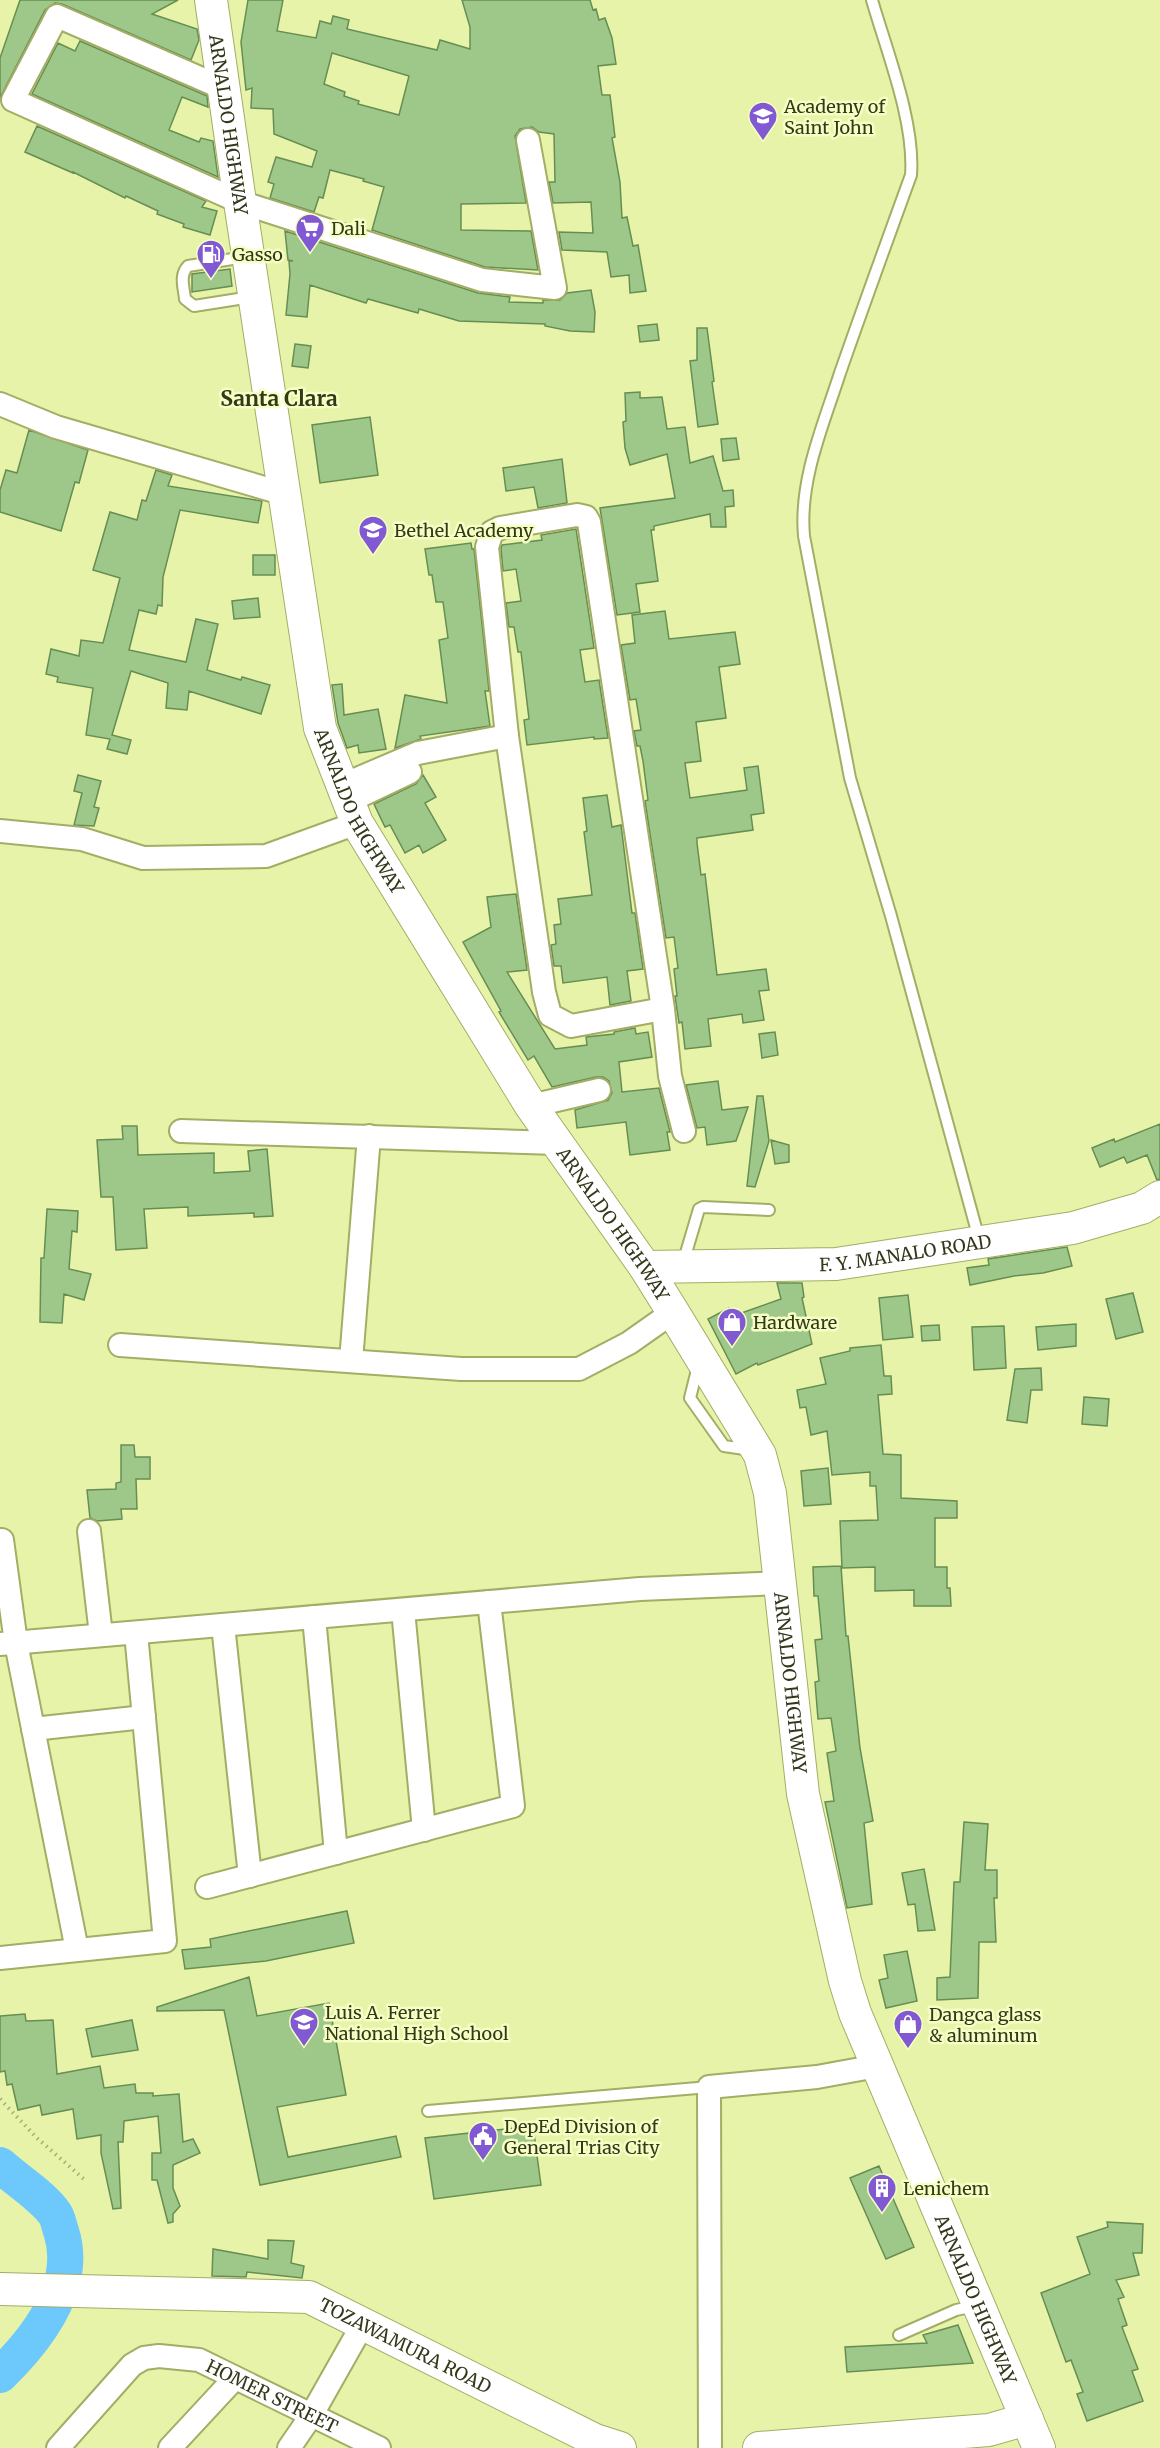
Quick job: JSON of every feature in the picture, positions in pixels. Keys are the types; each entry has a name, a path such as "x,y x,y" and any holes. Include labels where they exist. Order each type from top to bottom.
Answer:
{"main road":[{"name":"ARNALDO HIGHWAY","path":"211,0 320,728 350,803 531,1106 645,1267 757,1451 770,1493 803,1794 845,1981 855,2013 877,2066 1039,2448"},
{"name":"F. Y. MANALO ROAD","path":"645,1267 836,1264 1073,1228 1142,1208 1160,1197"},
{"name":"TOZAWAMURA ROAD","path":"0,2289 309,2297 595,2440 620,2448"},
{"path":"759,2448 989,2430 1027,2419"}],"street":[{"path":"225,89 57,16 13,100 240,202 482,280 555,288 528,140"},
{"path":"0,404 56,427 285,495"},
{"path":"663,1008 571,1026 550,1015 544,992 509,743 487,547 488,538 492,532 500,528 582,515 589,522 663,1008 670,1076 684,1131"},
{"path":"0,831 82,839 143,858 266,856 418,760 509,743"},
{"path":"531,1106 599,1090"},
{"path":"181,1131 556,1143"},
{"path":"351,1361 369,1137"},
{"path":"120,1345 461,1369 579,1369 629,1343 673,1312"},
{"path":"89,1531 101,1635"},
{"path":"2,1540 8,1643 33,1729 77,1950"},
{"path":"8,1643 640,1589 780,1583"},
{"path":"207,1887 513,1806 489,1602"},
{"path":"403,1610 424,1830"},
{"path":"314,1617 336,1853"},
{"path":"223,1625 250,1876"},
{"path":"0,1958 165,1941 136,1632"},
{"path":"33,1729 144,1717"},
{"path":"710,2448 709,2087 817,2077 877,2066"},
{"path":"289,2448 311,2415 363,2324"},
{"name":"HOMER STREET","path":"58,2448 132,2365 144,2358 159,2355 199,2360 379,2448"},
{"path":"170,2448 235,2378"}],"lane":[{"path":"872,0 909,129 912,153 911,175 821,430 806,482 802,512 804,537 850,778 891,916 980,1242"},
{"path":"248,257 188,266 182,276 185,299 194,306 254,297"},
{"path":"682,1266 699,1209 703,1207 769,1210"},
{"path":"428,2111 709,2087"},
{"path":"900,2335 956,2310 980,2305"}],"path":[{"path":"0,2099 37,2138 85,2180"}],"building":[{"path":"20,0 178,0 152,14 197,29 199,40 191,60 55,3 45,10 0,98 0,58"},
{"path":"248,0 283,0 277,31 316,38 320,21 331,24 333,16 349,20 347,29 437,50 440,40 470,49 470,27 462,0 590,0 599,20 605,18 612,38 616,64 598,66 602,95 610,95 615,137 612,138 620,182 622,218 627,217 633,246 638,245 646,291 630,293 629,275 611,277 607,252 562,250 559,232 593,233 591,202 553,203 549,182 555,182 554,134 539,132 532,127 520,129 515,136 526,203 461,204 461,230 531,231 538,270 485,267 372,230 384,187 363,181 364,179 330,170 323,198 319,197 314,212 270,198 274,184 268,182 276,157 312,167 317,151 274,134 273,109 251,108 252,88 246,90 241,42","holes":["332,53 409,76 399,115 358,104 359,101 344,96 345,92 324,84"]},
{"path":"80,41 207,96 208,107 182,97 169,130 199,142 201,138 213,141 218,177 32,94 58,43 75,51"},
{"path":"37,126 206,201 202,207 217,211 210,235 183,227 184,224 157,214 158,211 25,152"},
{"path":"285,231 478,293 510,297 509,302 543,303 543,300 560,300 567,293 591,290 595,312 594,332 570,331 545,326 545,324 459,321 419,309 418,313 368,299 366,303 310,285 307,317 286,315 289,261 293,261 288,260"},
{"name":"Gasso","path":"230,269 232,286 192,292 192,274"},
{"path":"657,324 659,340 640,342 638,326"},
{"path":"697,328 707,328 718,424 698,427 690,361 697,360"},
{"path":"295,344 311,346 308,368 292,366"},
{"path":"640,392 640,398 662,397 667,429 685,427 690,463 713,456 723,491 733,490 734,506 725,507 726,527 711,527 710,514 654,526 654,530 651,530 658,581 636,584 640,612 617,615 600,508 675,498 667,454 630,465 625,448 623,422 626,421 625,393"},
{"path":"370,417 378,475 320,483 312,425"},
{"path":"29,430 88,450 79,483 75,482 61,531 0,512 0,490 6,470 17,473"},
{"path":"736,438 739,459 723,461 721,439"},
{"path":"562,459 567,503 538,508 534,487 506,491 503,468"},
{"path":"156,470 172,475 168,486 262,501 258,523 180,510 163,577 162,606 158,605 156,614 139,610 129,650 186,662 196,619 218,624 207,670 241,680 242,677 270,685 261,714 189,691 187,710 166,708 168,683 131,671 112,735 131,740 127,754 107,749 110,739 86,735 93,688 57,682 58,677 46,674 51,649 79,656 81,640 103,643 120,578 93,570 110,512 137,520 142,500 146,501"},
{"path":"576,529 594,648 580,650 585,682 599,680 608,738 594,739 594,737 527,745 524,720 529,719 521,652 518,652 514,627 509,627 506,603 521,601 516,569 503,571 501,548 502,545 542,540 541,535"},
{"path":"471,543 474,549 485,652 489,691 485,691 490,726 420,736 421,739 395,748 405,695 447,703 439,640 448,638 443,602 436,602 425,549"},
{"path":"253,555 275,555 275,575 253,575"},
{"path":"258,598 260,617 234,619 232,601"},
{"path":"665,611 669,639 735,632 740,664 719,667 726,718 696,722 701,761 685,763 690,798 747,790 744,768 758,766 764,813 751,815 753,830 697,838 697,843 701,875 705,874 717,975 766,969 769,990 759,991 764,1020 743,1023 742,1014 708,1019 711,1046 685,1049 682,1022 679,1023 675,996 677,996 674,969 678,968 674,937 666,938 645,801 648,800 643,761 634,731 641,730 636,699 630,700 621,645 635,643 632,615"},
{"path":"342,684 344,715 378,709 386,749 359,753 358,745 347,748 338,723 332,685"},
{"path":"78,775 101,781 94,807 99,808 94,826 74,825 82,793 74,791"},
{"path":"423,775 436,797 425,803 446,840 423,853 419,845 405,853 390,825 385,827 374,804 416,784"},
{"path":"607,795 612,827 621,825 632,913 635,913 643,969 627,971 631,1001 610,1005 607,977 563,983 561,966 554,966 551,945 556,944 554,925 561,924 558,899 592,895 584,832 587,831 583,798"},
{"path":"516,894 527,970 507,972 555,1049 587,1045 586,1037 614,1034 614,1032 635,1028 636,1034 648,1032 652,1057 619,1062 622,1092 659,1088 670,1132 667,1132 670,1150 630,1155 626,1122 577,1128 575,1110 608,1100 612,1093 609,1081 603,1077 596,1077 552,1087 534,1056 528,1060 499,1012 501,1011 463,942 491,927 487,897"},
{"path":"775,1032 778,1055 762,1058 759,1034"},
{"path":"718,1081 722,1110 748,1107 736,1141 707,1145 705,1127 697,1128 686,1085"},
{"path":"757,1096 763,1096 769,1141 755,1187 747,1186"},
{"path":"1160,1124 1160,1179 1157,1180 1147,1155 1127,1163 1124,1157 1100,1167 1092,1148 1114,1139 1115,1142"},
{"path":"122,1126 137,1126 138,1155 214,1153 214,1173 250,1171 248,1151 267,1149 273,1216 254,1217 254,1213 188,1216 188,1207 144,1209 147,1248 116,1250 113,1197 101,1197 97,1140 123,1139"},
{"path":"771,1140 789,1145 789,1162 775,1164"},
{"path":"47,1209 78,1211 77,1232 72,1231 69,1269 91,1274 84,1300 64,1294 62,1323 40,1322 41,1258 44,1258"},
{"path":"1067,1247 1072,1266 970,1285 967,1268 989,1265 988,1259"},
{"path":"777,1283 802,1283 804,1297 802,1298 812,1344 758,1365 757,1363 736,1374 708,1319 729,1308 733,1316 781,1299"},
{"path":"1133,1293 1143,1332 1116,1339 1106,1299"},
{"path":"908,1295 913,1337 883,1340 879,1298"},
{"path":"1076,1324 1076,1346 1038,1350 1036,1327"},
{"path":"939,1325 940,1340 922,1341 921,1326"},
{"path":"1004,1326 1006,1368 974,1370 972,1327"},
{"path":"881,1345 884,1376 891,1376 892,1394 878,1395 883,1454 901,1455 901,1498 957,1501 957,1518 935,1518 935,1567 947,1567 947,1588 950,1588 951,1606 914,1606 914,1590 875,1591 875,1567 842,1568 840,1521 878,1520 876,1486 870,1486 870,1472 832,1475 827,1431 811,1435 806,1407 800,1408 797,1390 826,1384 820,1358 850,1351 850,1348"},
{"path":"1041,1368 1042,1390 1031,1390 1027,1423 1007,1420 1015,1369"},
{"path":"1084,1397 1109,1399 1107,1426 1082,1424"},
{"path":"121,1445 134,1445 135,1457 150,1457 150,1479 136,1479 137,1509 121,1509 122,1519 97,1521 90,1518 87,1490 116,1489 116,1483 121,1482"},
{"path":"828,1468 831,1504 804,1506 801,1471"},
{"path":"841,1566 846,1636 848,1636 860,1748 873,1821 864,1823 872,1904 847,1908 825,1802 834,1801 827,1753 836,1751 831,1718 818,1719 815,1682 819,1681 815,1640 822,1639 818,1596 814,1596 813,1567"},
{"path":"964,1822 988,1824 985,1870 997,1870 997,1898 994,1898 996,1942 979,1942 978,1998 937,2000 937,1978 950,1977 954,1882 960,1882"},
{"path":"924,1869 935,1930 918,1931 915,1904 908,1905 902,1873"},
{"path":"347,1911 354,1943 266,1961 185,1969 182,1950 211,1947 210,1939"},
{"path":"907,1951 917,2001 886,2008 879,1980 888,1978 884,1955"},
{"path":"249,1977 257,2016 329,2003 346,2095 277,2107 288,2157 396,2136 401,2157 260,2185 224,2010 157,2011 157,2007"},
{"path":"25,2014 26,2021 53,2020 57,2074 100,2066 104,2088 135,2084 136,2093 153,2093 153,2096 179,2094 183,2142 193,2139 200,2153 173,2165 173,2188 180,2206 173,2214 173,2222 168,2223 157,2180 152,2180 152,2153 161,2153 158,2116 124,2121 123,2142 118,2142 121,2208 113,2209 101,2153 101,2135 77,2139 73,2109 42,2115 40,2105 18,2110 12,2084 7,2085 5,2071 0,2072 0,2016"},
{"path":"132,2020 138,2050 92,2057 86,2029"},
{"name":"DepEd Division of General Trias City","path":"533,2126 541,2185 434,2199 425,2138"},
{"name":"Lenichem","path":"879,2166 914,2247 886,2259 850,2178"},
{"path":"1107,2222 1143,2224 1142,2253 1133,2253 1139,2275 1116,2280 1124,2297 1118,2299 1127,2325 1122,2327 1138,2369 1132,2371 1143,2401 1087,2421 1077,2394 1083,2392 1071,2360 1066,2362 1041,2293 1090,2274 1077,2237 1108,2227"},
{"path":"268,2240 294,2241 291,2263 304,2266 302,2278 247,2272 246,2277 212,2276 213,2249 268,2259"},
{"path":"958,2325 973,2363 847,2372 845,2347 927,2343 923,2335"}],"waterway":[{"path":"0,2165 37,2195 55,2214 65,2252 64,2272 51,2310 28,2345 0,2375"}],"place":[{"name":"Academy of Saint John","path":"763,142"},
{"name":"Dali","path":"310,254"},
{"name":"Gasso","path":"211,280"},
{"name":"Bethel Academy","path":"373,556"},
{"name":"Hardware","path":"732,1348"},
{"name":"Luis A. Ferrer National High School","path":"304,2048"},
{"name":"Dangca glass & aluminum","path":"908,2050"},
{"name":"DepEd Division of General Trias City","path":"483,2162"},
{"name":"Lenichem","path":"882,2214"}],"district":[{"name":"Santa Clara","path":"279,398"}]}
